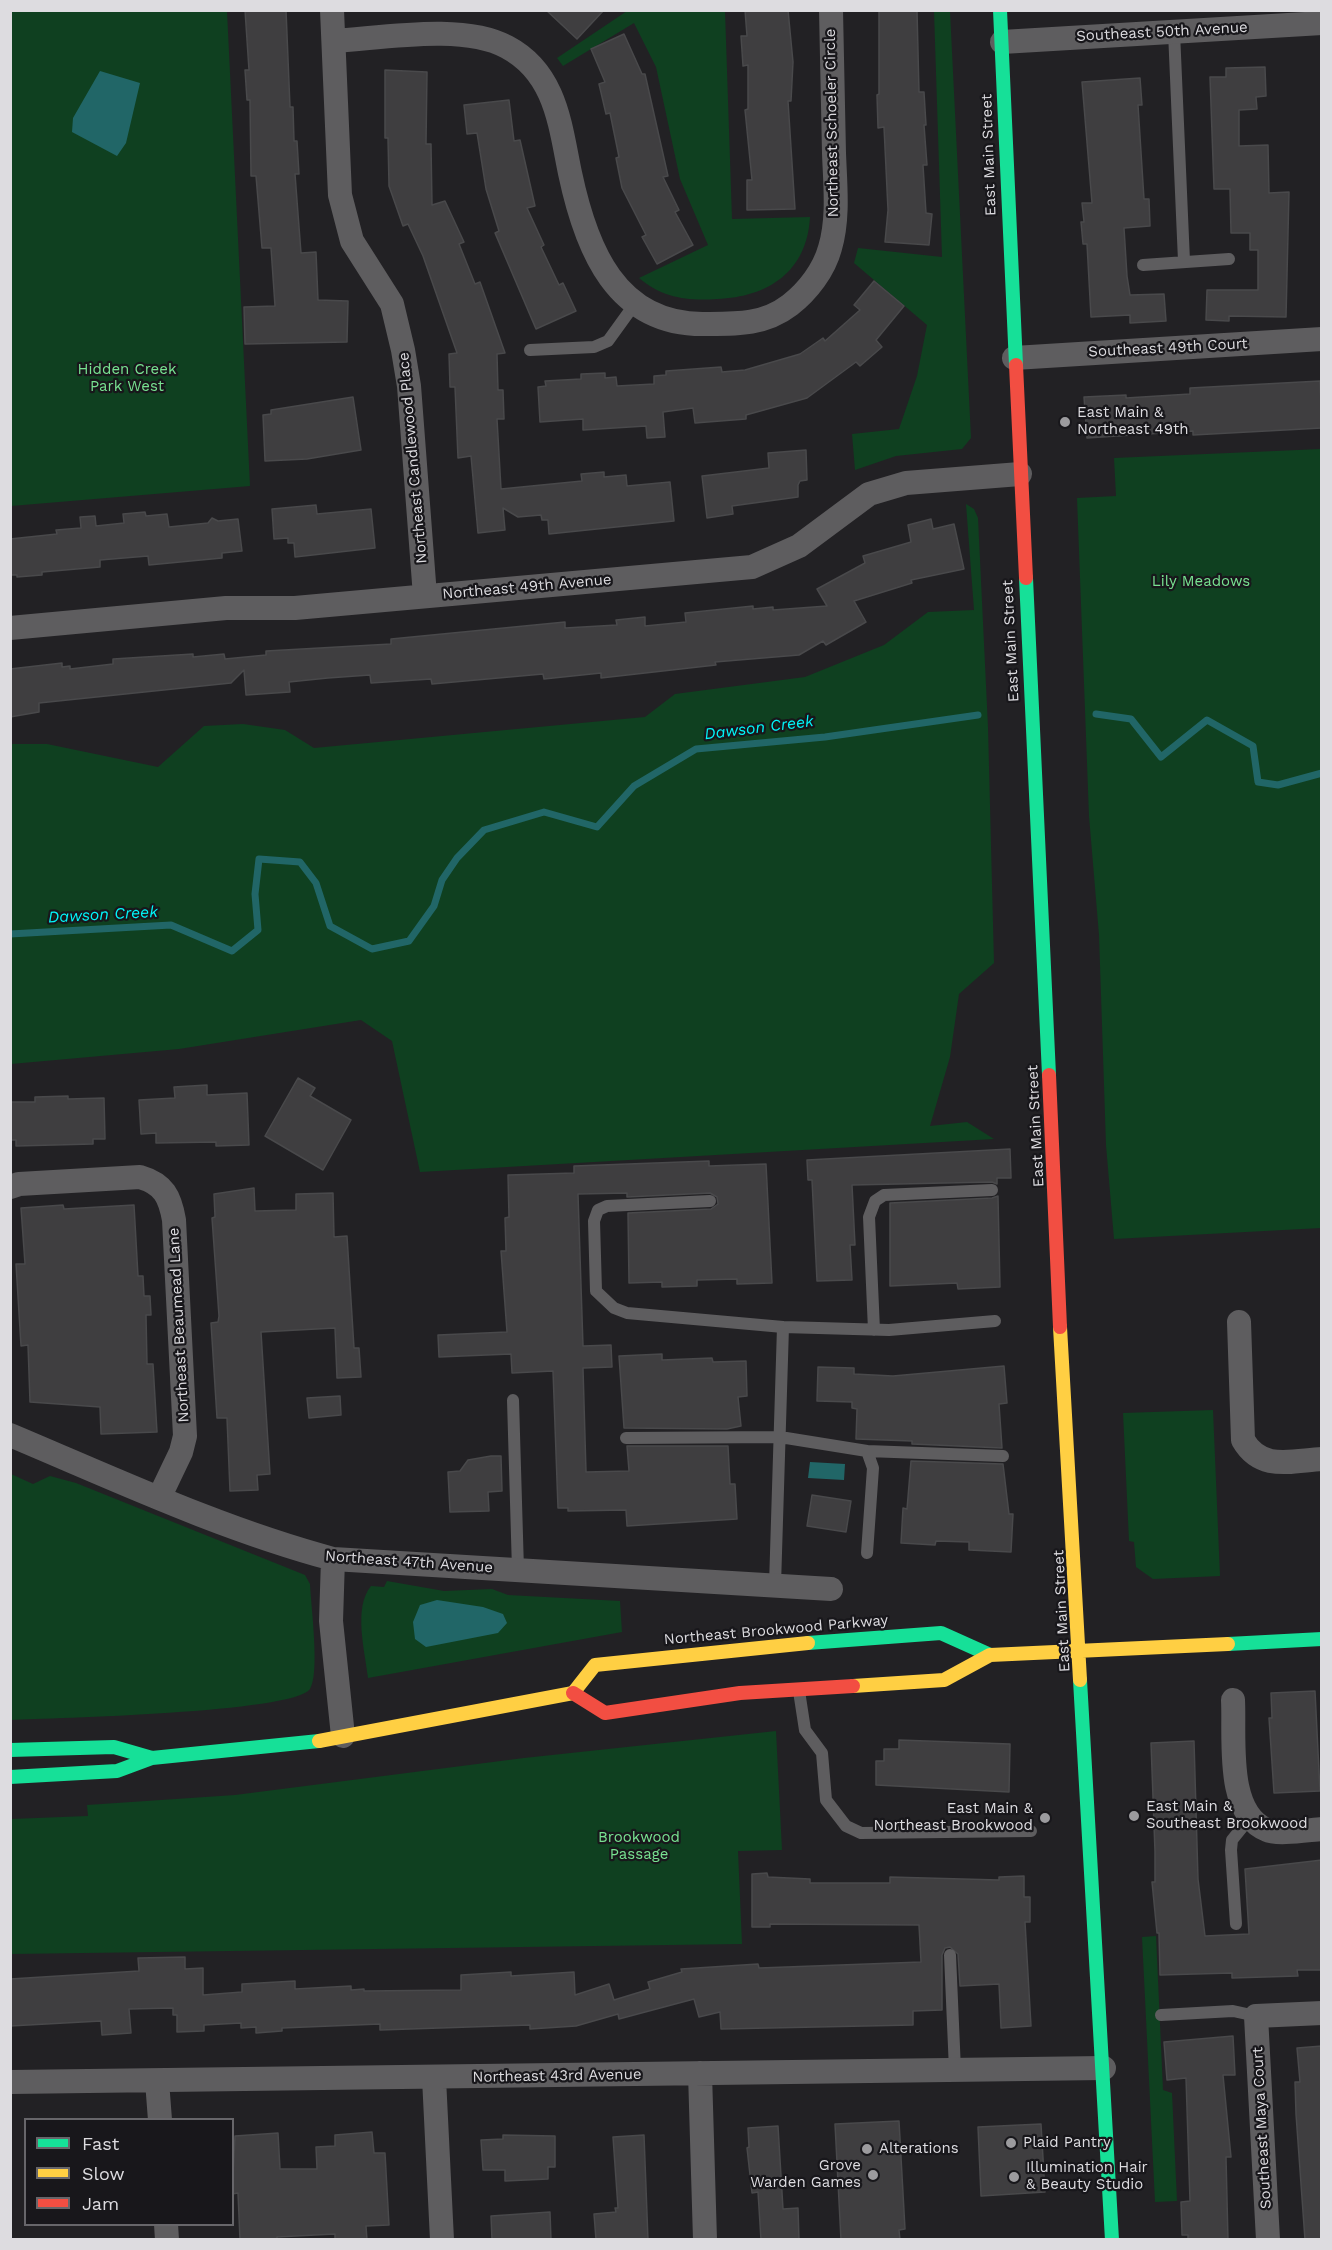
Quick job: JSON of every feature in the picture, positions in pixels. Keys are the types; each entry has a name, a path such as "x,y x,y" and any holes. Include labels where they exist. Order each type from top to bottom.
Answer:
{"main road":[{"name":"East Main Street","path":"1000,10 1014,358 1062,1360 1112,2240"},
{"name":"Northeast Brookwood Parkway","path":"990,1655 941,1633 736,1649 595,1665 573,1693 605,1713 740,1693 944,1680 990,1655 1322,1639"},
{"path":"10,1777 117,1771 152,1758 214,1754 343,1736 573,1693"},
{"path":"10,1750 114,1747 152,1758"}],"street":[{"name":"Northeast Candlewood Place","path":"332,10 340,195 352,241 392,304 403,350 409,386 425,596"},
{"name":"Northeast Schoeler Circle","path":"334,41 460,33 507,46 539,73 553,98 585,229 613,284 634,305 651,315 682,325 733,324 773,318 808,291 830,248 836,206 831,10"},
{"name":"Southeast 50th Avenue","path":"1002,42 1322,23"},
{"name":"Southeast 49th Court","path":"1014,358 1322,339"},
{"name":"Northeast 49th Avenue","path":"10,628 225,608 295,608 753,567 799,546 869,494 906,483 1020,474"},
{"name":"Northeast Beaumead Lane","path":"15,1186 140,1177 156,1182 171,1205 174,1220 185,1436 181,1452 159,1498"},
{"path":"1239,1322 1243,1440 1252,1455 1271,1462 1322,1459"},
{"name":"Northeast 47th Avenue","path":"10,1435 268,1542 333,1559 831,1588"},
{"path":"333,1559 331,1621 343,1736"},
{"path":"1233,1700 1237,1795 1248,1819 1268,1831 1322,1829"},
{"path":"1256,2016 1322,2013"},
{"name":"Southeast Maya Court","path":"1256,2016 1268,2240"},
{"name":"Northeast 43rd Avenue","path":"10,2082 1104,2068"},
{"path":"700,2073 705,2240"},
{"path":"434,2078 442,2240"},
{"path":"157,2081 160,2118"}],"lane":[{"path":"1174,32 1184,261"},
{"path":"1143,265 1229,259"},
{"path":"530,350 594,347 608,341 634,305"},
{"path":"874,1330 869,1217 875,1201 885,1195 992,1190"},
{"path":"710,1201 607,1206 598,1210 594,1221 596,1291 614,1308 627,1313 783,1327 874,1330 995,1321"},
{"path":"775,1585 783,1327"},
{"path":"513,1400 518,1570"},
{"path":"626,1438 780,1437 867,1451 1003,1456"},
{"path":"867,1451 873,1468 867,1553"},
{"path":"798,1688 805,1730 822,1753 825,1800 846,1826 861,1833 1031,1831"},
{"path":"1236,1924 1232,1840 1248,1819"},
{"path":"950,1955 955,2070"},
{"path":"1161,2015 1233,2011 1256,2016"}],"green space":[{"name":"Hidden Creek Park West","path":"10,11 227,11 250,486 11,506"},
{"path":"627,11 725,11 732,219 810,217 807,236 793,267 768,287 736,297 685,299 657,290 639,278 708,245 680,179 656,67 634,23 563,66 557,58"},
{"path":"934,11 950,11 971,438 962,449 896,456 855,470 852,434 899,429 917,376 927,325 854,263 858,248 942,257"},
{"name":"Lily Meadows","path":"1321,449 1321,1228 1114,1239 1106,1145 1099,935 1089,816 1077,498 1116,496 1114,458"},
{"path":"966,504 974,509 978,518 988,727 994,963 959,994 950,1057 930,1126 967,1122 994,1139 420,1172 392,1041 361,1020 179,1049 11,1064 11,744 47,744 158,767 204,726 243,724 285,730 314,748 645,717 675,694 805,677 884,645 928,612 974,610"},
{"path":"1213,1410 1220,1576 1153,1579 1136,1567 1134,1542 1129,1541 1123,1413"},
{"path":"11,1474 33,1484 50,1476 76,1483 305,1575 310,1584 314,1639 314,1669 310,1689 294,1697 262,1704 219,1709 11,1720"},
{"path":"387,1581 444,1591 492,1589 508,1595 620,1601 622,1632 368,1678 361,1618 363,1606 371,1586 384,1587"},
{"name":"Brookwood Passage","path":"776,1731 782,1850 738,1851 742,1944 11,1954 11,1819 88,1816 87,1805 235,1795 524,1758"},
{"path":"1156,1936 1163,2090 1172,2093 1177,2201 1155,2202 1142,1937"}],"water":[{"path":"100,71 140,83 126,143 117,156 72,132 73,118"},
{"path":"810,1462 845,1464 844,1480 808,1478"},
{"path":"437,1600 483,1607 503,1614 507,1623 498,1633 426,1647 415,1639 413,1622 420,1605"}],"building":[{"path":"245,10 286,10 290,107 293,107 294,141 297,141 299,174 295,174 301,253 316,252 318,300 348,301 347,342 245,344 244,307 275,306 271,248 262,248 256,176 251,176 250,100 247,100 245,70 249,70"},
{"path":"546,10 604,10 577,39"},
{"path":"745,10 788,10 793,62 791,101 788,101 795,209 747,210 747,180 752,180 745,110 748,109 748,65 743,66 741,36 747,36"},
{"path":"879,10 917,10 919,92 924,92 926,125 924,125 927,165 923,165 926,213 932,214 929,245 885,242 888,210 884,127 878,128 877,95 879,94"},
{"path":"624,34 642,74 645,74 668,176 663,177 679,210 675,212 693,245 657,264 642,237 646,235 622,188 616,158 619,157 610,113 606,114 599,84 605,82 591,49"},
{"path":"1265,67 1266,96 1256,97 1257,109 1239,110 1239,146 1268,145 1269,193 1289,192 1286,317 1229,316 1229,321 1206,320 1207,290 1258,290 1258,250 1250,250 1250,233 1231,233 1230,189 1214,189 1210,77 1226,77 1226,68"},
{"path":"385,70 427,72 426,144 431,144 432,205 445,201 464,242 459,244 475,284 480,282 505,353 497,354 498,390 503,390 504,419 497,419 501,489 582,481 581,474 604,472 604,477 626,475 627,486 670,482 674,521 549,534 548,520 542,520 541,515 518,517 503,508 505,530 478,533 471,456 458,458 455,387 450,387 449,354 457,353 423,256 408,224 403,226 389,186 388,138 385,138"},
{"path":"1140,78 1142,105 1138,105 1144,199 1149,199 1150,226 1124,228 1127,276 1130,295 1164,294 1166,321 1130,323 1130,315 1091,317 1087,244 1083,244 1081,222 1084,222 1082,203 1092,203 1082,82"},
{"path":"509,100 514,141 520,140 535,206 527,208 544,245 541,247 559,285 563,283 576,311 536,329 495,233 499,231 486,189 477,133 467,134 464,105"},
{"path":"874,281 904,306 876,340 882,347 860,366 856,362 807,398 746,415 746,419 695,423 693,408 663,412 665,437 647,438 646,426 583,430 583,419 540,422 538,387 546,386 545,381 581,379 581,374 605,373 605,378 616,377 617,386 654,384 654,376 666,375 666,371 721,367 722,372 745,370 800,354 823,338 825,341 860,310 854,305"},
{"path":"1320,381 1322,428 1193,435 1193,431 1087,438 1084,397 1126,395 1126,398 1190,394 1190,388"},
{"path":"353,397 361,450 307,459 265,461 263,415 271,414 271,410"},
{"path":"806,450 807,480 800,481 798,497 732,506 733,514 707,518 702,476 769,468 768,453"},
{"path":"316,505 317,514 371,509 375,548 295,557 294,543 288,543 288,538 274,539 272,509"},
{"path":"145,512 146,516 167,514 169,527 208,523 212,518 218,521 238,519 242,551 222,553 222,558 149,565 148,556 100,560 100,567 42,572 42,575 17,577 17,575 10,575 10,539 57,534 56,530 81,528 80,517 95,516 96,526 124,523 123,514"},
{"path":"931,519 933,529 954,524 964,569 911,580 912,583 854,601 866,622 826,645 823,641 799,655 715,662 716,665 601,678 601,673 544,679 543,674 432,684 431,679 371,683 370,675 328,678 289,682 290,692 246,695 244,670 231,683 39,703 39,712 10,717 10,669 62,663 62,667 70,666 70,669 113,664 113,659 193,654 193,657 224,654 225,659 266,655 266,651 391,644 391,639 565,622 565,628 617,625 616,620 645,617 645,626 686,622 685,613 753,606 753,609 773,607 773,610 827,606 817,589 865,563 863,556 911,542 908,525"},
{"path":"298,1078 315,1088 310,1096 351,1120 323,1170 265,1136"},
{"path":"207,1085 207,1095 247,1093 249,1145 216,1146 216,1142 156,1143 156,1133 141,1134 139,1100 175,1098 174,1087"},
{"path":"68,1096 68,1099 104,1098 105,1139 93,1139 93,1144 16,1146 16,1140 10,1140 10,1102 35,1102 35,1097"},
{"path":"1010,1149 1011,1178 997,1178 997,1184 992,1182 852,1185 855,1245 850,1245 852,1280 817,1281 812,1180 808,1180 807,1160"},
{"path":"709,1161 709,1166 766,1164 772,1283 737,1284 737,1279 697,1280 697,1286 662,1287 662,1282 629,1283 628,1213 711,1209 718,1204 717,1197 710,1193 627,1197 627,1193 578,1194 583,1346 611,1345 612,1367 583,1368 586,1472 629,1471 627,1446 728,1446 730,1484 735,1484 737,1519 627,1526 626,1510 568,1511 568,1508 558,1508 553,1371 512,1373 511,1354 439,1357 438,1335 507,1332 501,1251 506,1251 505,1218 509,1217 508,1175 574,1173 574,1166"},
{"path":"254,1188 255,1211 296,1210 296,1194 333,1193 334,1237 347,1236 354,1348 359,1348 361,1377 337,1378 335,1328 261,1332 270,1474 257,1475 258,1490 230,1491 227,1418 217,1418 211,1323 218,1322 219,1316 212,1218 215,1217 214,1194"},
{"path":"998,1196 1000,1287 958,1289 957,1283 890,1286 890,1203"},
{"path":"63,1205 64,1209 134,1205 138,1276 143,1276 144,1296 150,1296 151,1315 146,1315 147,1364 153,1364 157,1432 101,1434 100,1407 30,1402 28,1345 21,1346 16,1264 25,1264 21,1208"},
{"path":"662,1354 662,1360 712,1358 713,1362 746,1361 747,1396 738,1397 741,1426 727,1429 624,1428 619,1356"},
{"path":"1004,1366 1007,1403 999,1404 1002,1448 856,1439 857,1409 852,1408 852,1402 817,1401 818,1367 854,1368 854,1374 893,1376"},
{"path":"340,1396 341,1415 309,1418 307,1398"},
{"path":"501,1456 502,1491 488,1492 489,1511 450,1512 448,1472 460,1471 468,1460"},
{"path":"911,1461 1003,1464 1009,1514 1013,1514 1011,1552 969,1550 969,1542 936,1541 935,1545 901,1543 903,1508 907,1509"},
{"path":"812,1495 851,1501 846,1532 807,1526"},
{"path":"1315,1691 1320,1791 1274,1793 1269,1718 1272,1718 1271,1693"},
{"path":"899,1740 1010,1744 1009,1792 876,1785 876,1761 884,1761 884,1749 899,1749"},
{"path":"1194,1741 1198,1879 1205,1936 1249,1934 1245,1869 1322,1860 1322,1970 1297,1970 1298,1976 1232,1978 1232,1973 1160,1975 1159,1933 1157,1933 1152,1882 1155,1882 1155,1852 1151,1743"},
{"path":"767,1873 768,1877 810,1879 810,1883 890,1883 890,1877 999,1880 999,1877 1024,1876 1024,1897 1030,1897 1030,1922 1025,1922 1031,2026 1001,2028 999,1984 960,1986 958,1954 950,1947 945,1948 942,1955 942,2010 913,2011 913,2025 721,2029 720,2012 699,2017 694,1999 619,2019 618,2014 576,2026 530,2029 530,2025 380,2030 380,2024 282,2028 282,2031 256,2033 256,2027 241,2028 241,2023 204,2025 204,2031 177,2032 177,2015 173,2015 173,2008 129,2009 131,2033 102,2035 101,2021 10,2026 10,1979 139,1971 138,1958 185,1957 185,1969 203,1968 203,1995 242,1992 242,1984 295,1981 295,1989 351,1986 351,1990 364,1989 364,1991 461,1990 461,1975 511,1972 511,1976 574,1972 575,1995 609,1984 614,2000 650,1989 648,1982 682,1972 681,1969 758,1964 759,1968 921,1962 919,1925 770,1924 770,1927 752,1927 752,1874"},
{"path":"1233,2036 1235,2075 1223,2075 1231,2157 1226,2157 1228,2240 1188,2240 1188,2235 1182,2235 1181,2202 1190,2201 1186,2078 1167,2080 1164,2042"},
{"path":"1322,2046 1322,2240 1305,2240 1296,2114 1295,2082 1300,2082 1297,2048"},
{"path":"899,2121 905,2229 899,2230 900,2240 841,2240 835,2124"},
{"path":"1041,2124 1045,2192 981,2196 978,2127"},
{"path":"778,2126 783,2209 798,2208 799,2240 761,2240 758,2192 752,2193 747,2148 749,2147 748,2128"},
{"path":"372,2132 374,2153 385,2153 389,2225 366,2226 367,2240 335,2240 335,2234 277,2237 277,2240 240,2240 238,2193 234,2194 235,2136 278,2133 280,2169 317,2169 316,2147 335,2146 335,2135"},
{"path":"503,2135 555,2136 555,2167 548,2167 548,2179 505,2181 505,2170 483,2170 481,2140 503,2139"},
{"path":"644,2135 648,2240 596,2240 594,2214 616,2212 615,2208 618,2208 613,2137"},
{"path":"550,2212 551,2240 492,2240 491,2216"}],"waterway":[{"name":"Dawson Creek","path":"1096,714 1131,719 1161,757 1207,720 1253,746 1258,782 1278,785 1322,773"},
{"name":"Dawson Creek","path":"10,934 171,925 232,951 258,930 255,894 259,859 300,862 316,883 330,926 372,949 409,941 434,906 442,880 457,858 484,830 544,812 597,827 634,786 696,749 825,737 978,715"}],"traffic: fast":[{"path":"1000,10 1016,365"},
{"path":"1026,578 1049,1075"},
{"path":"808,1643 941,1633 990,1655"},
{"path":"1228,1644 1322,1639"},
{"path":"1080,1680 1112,2240"},
{"path":"10,1777 117,1771 152,1758 319,1741"},
{"path":"10,1750 114,1747 152,1758"}],"traffic: slow":[{"path":"1060,1327 1080,1680"},
{"path":"319,1741 573,1693 595,1665 808,1643"},
{"path":"853,1686 944,1680 990,1655 1228,1644"}],"traffic: jam":[{"path":"1016,365 1026,578"},
{"path":"1049,1075 1060,1327"},
{"path":"573,1693 605,1713 740,1693 853,1686"}],"place":[{"name":"East Main & Northeast 49th","path":"1065,422"},
{"name":"East Main & Southeast Brookwood","path":"1134,1816"},
{"name":"East Main & Northeast Brookwood","path":"1045,1818"},
{"name":"Plaid Pantry","path":"1011,2143"},
{"name":"Alterations","path":"867,2149"},
{"name":"Grove Warden Games","path":"873,2175"},
{"name":"Illumination Hair & Beauty Studio","path":"1014,2177"}]}
